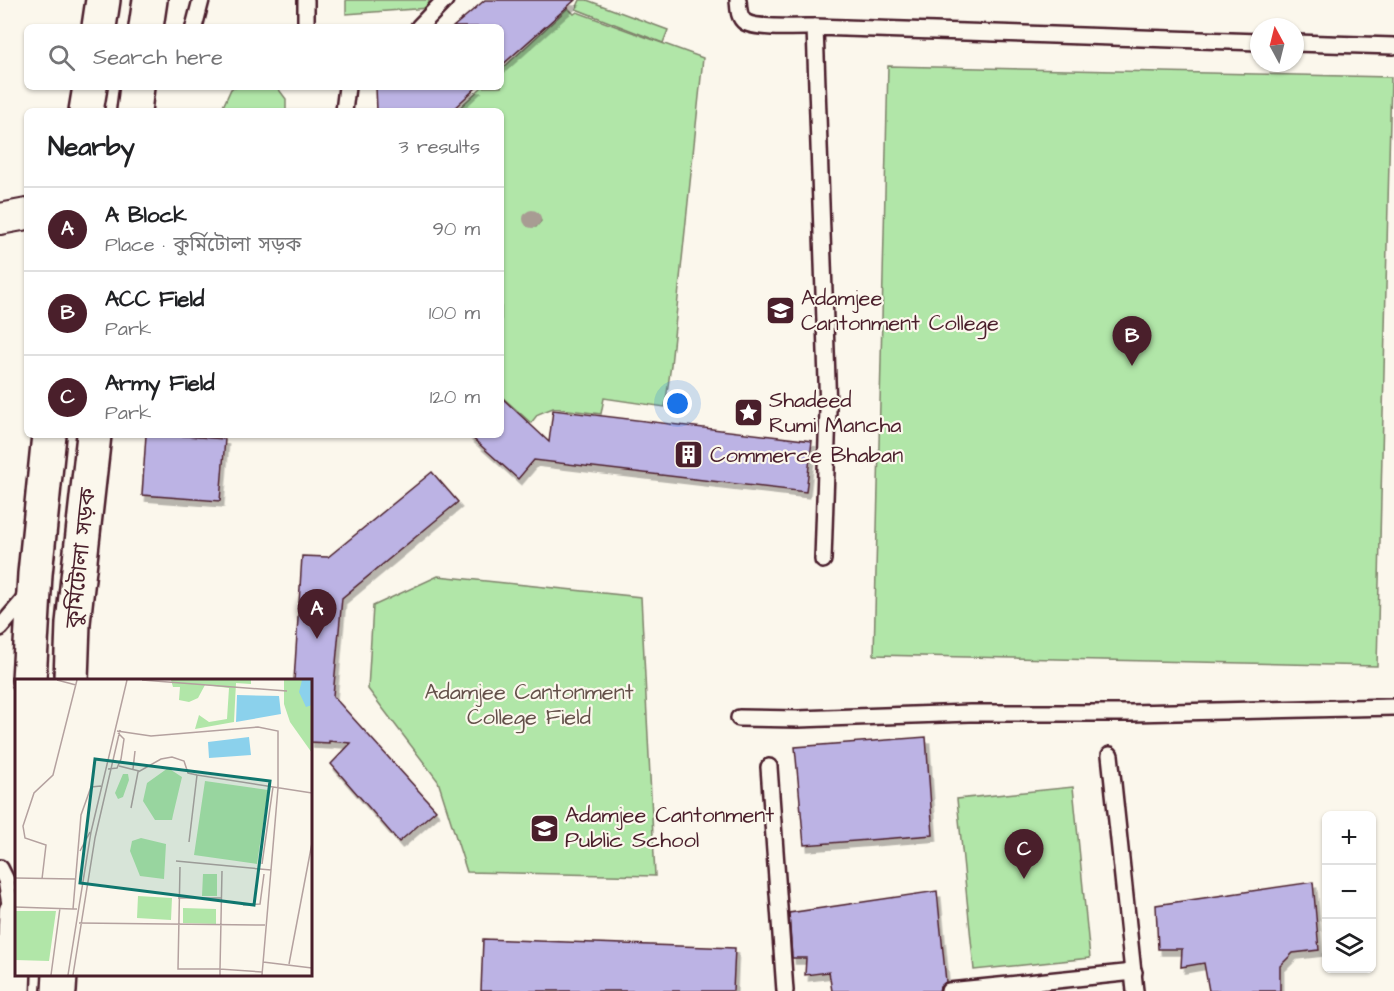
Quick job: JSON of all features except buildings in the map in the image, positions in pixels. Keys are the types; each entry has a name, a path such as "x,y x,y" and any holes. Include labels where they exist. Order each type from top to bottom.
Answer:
{"main road":[{"path":"99,24 103,0"},
{"path":"146,24 150,0"},
{"path":"86,108 90,90"},
{"path":"134,108 137,90"},
{"name":"কুর্মিটোলা সড়ক","path":"29,679 35,574 50,438"},
{"name":"কুর্মিটোলা সড়ক","path":"71,679 73,623 94,438"},
{"path":"13,991 15,946"},
{"path":"59,991 60,976"}],"street":[{"path":"0,219 24,215"}],"lane":[{"path":"195,24 201,0"},
{"path":"306,0 306,24"},
{"path":"422,24 445,0"},
{"path":"738,0 739,13 743,21 778,27 1250,42"},
{"path":"815,27 828,410 823,560"},
{"path":"1304,43 1394,46"},
{"path":"344,108 347,90"},
{"name":"কুর্মিটোলা সড়ক","path":"0,628 23,601 35,574"},
{"path":"739,718 798,719 969,713 1131,713 1394,707"},
{"path":"1110,755 1135,991"},
{"path":"769,767 785,991"},
{"path":"0,868 6,880 15,920"},
{"path":"949,991 1134,972"}],"green space":[{"path":"346,0 429,0 429,8 346,14"},
{"path":"580,0 587,0 668,30 663,43 576,9"},
{"path":"568,8 574,14 577,12 703,58 665,407 604,398 601,414 553,408 538,414 531,423 504,399 504,108 459,108 479,90 504,90 504,67","holes":["530,212 538,214 541,221 536,227 528,226 525,219"]},
{"path":"888,66 1391,77 1377,666 874,655"},
{"path":"231,90 279,90 286,99 286,108 222,108"},
{"name":"Adamjee Cantonment College Field","path":"438,576 641,597 655,876 467,872 438,781 368,689 373,606"},
{"path":"1073,787 1090,958 974,970 957,799"}],"place":[{"name":"Adamjee Cantonment College","path":"780,311"},
{"name":"ACC Field","path":"1132,366"},
{"name":"Shadeed Rumi Mancha","path":"748,413"},
{"name":"Commerce Bhaban","path":"689,455"},
{"name":"A Block","path":"317,639"},
{"name":"Adamjee Cantonment Public School","path":"544,828"},
{"name":"Army Field","path":"1024,879"}]}
